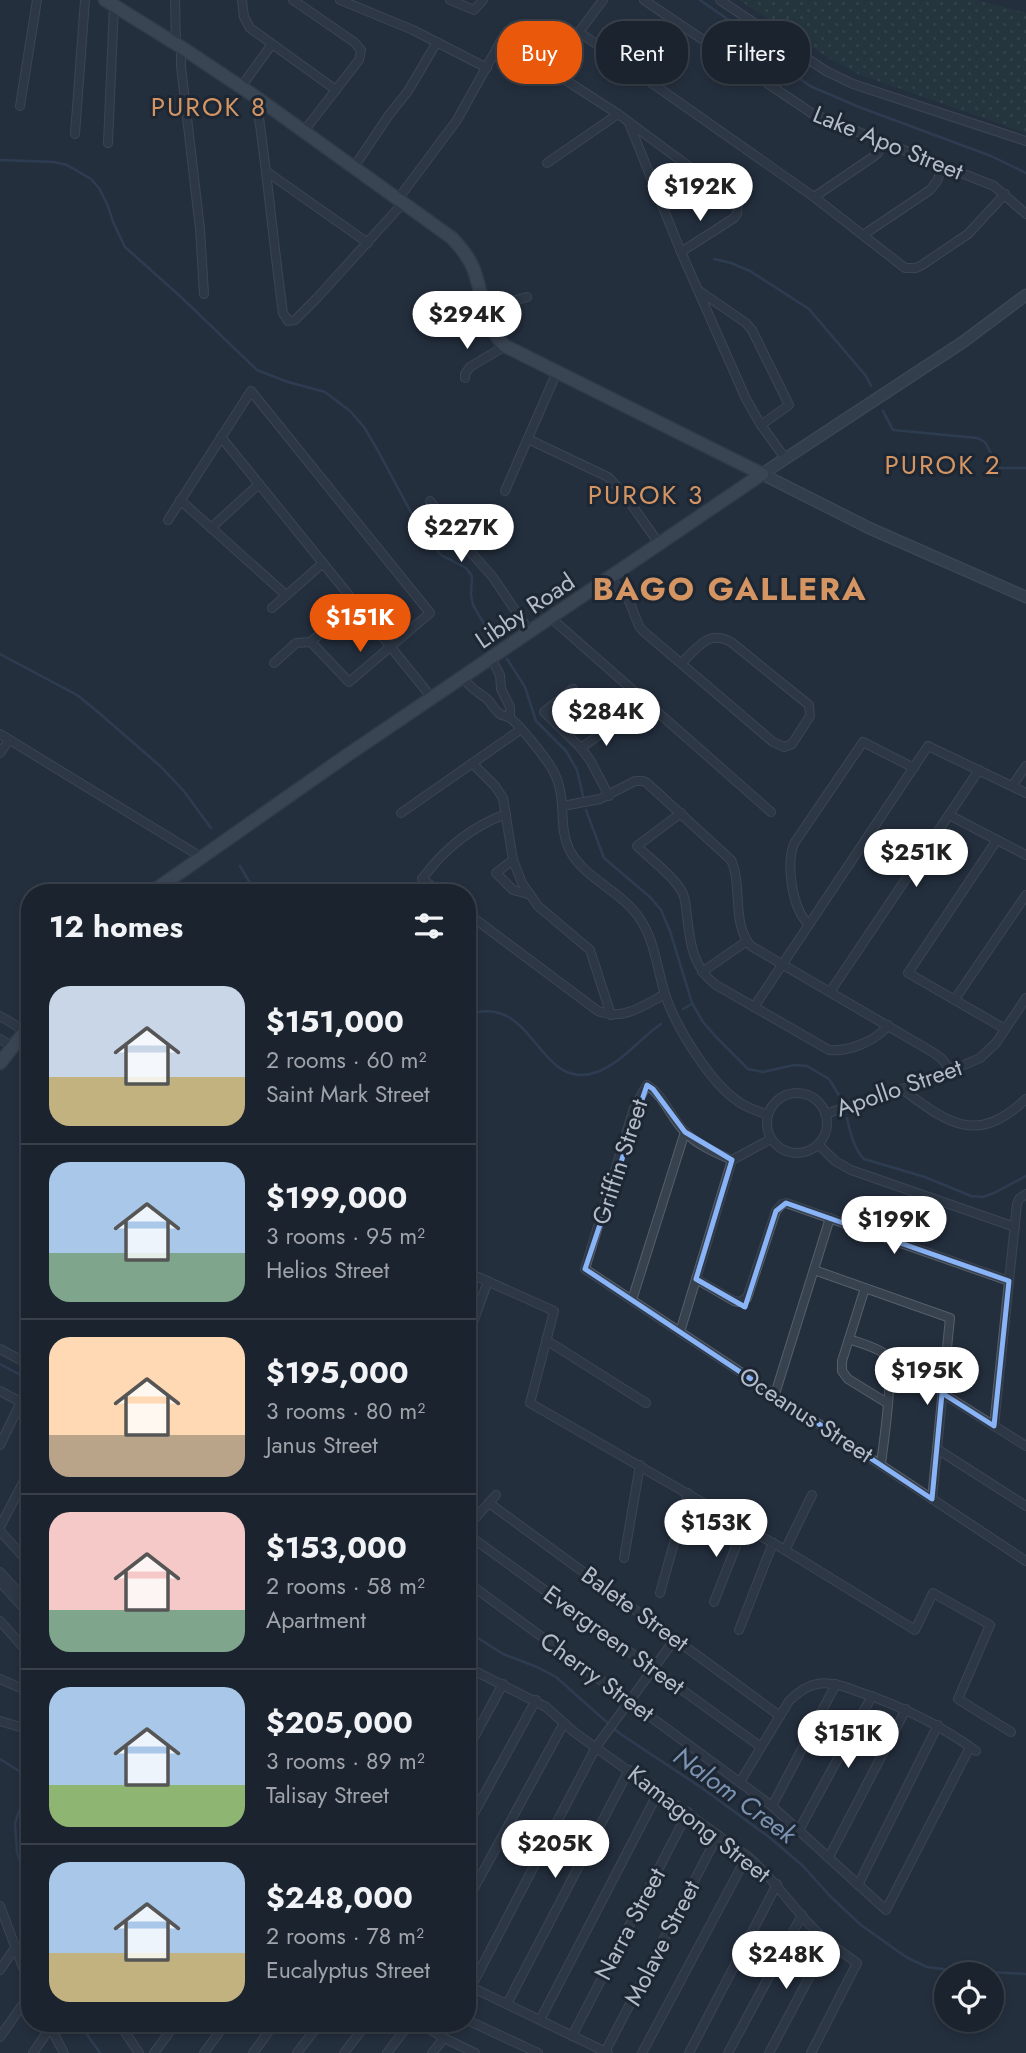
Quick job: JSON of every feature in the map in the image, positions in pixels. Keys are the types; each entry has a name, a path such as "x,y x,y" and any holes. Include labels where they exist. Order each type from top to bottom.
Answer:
{"main road":[{"path":"109,3 256,97 452,238 473,268 493,331 505,346 869,528 1026,597"},
{"name":"Libby Road","path":"163,884 785,458 963,342 1026,295"},
{"path":"0,1063 21,1036"}],"street":[{"path":"20,106 37,0"},
{"path":"75,134 85,0"},
{"path":"175,0 200,229 204,293"},
{"path":"242,0 244,17 250,28 335,90"},
{"path":"293,0 354,42 361,50 359,60 304,131"},
{"path":"340,0 437,42 487,68"},
{"path":"450,0 474,10 483,0"},
{"path":"603,0 579,32 814,197 900,265 910,269 922,265 968,234 1005,194"},
{"name":"Lake Apo Street","path":"644,0 806,111 825,121 994,186 1026,214"},
{"path":"720,0 826,71 853,84 1026,141"},
{"path":"108,143 109,3"},
{"path":"256,97 283,313 288,321 295,320 368,243 400,201 457,120 502,38 618,114 738,203 739,209 734,219 681,252"},
{"path":"354,167 408,91 437,42"},
{"path":"241,87 272,44"},
{"path":"547,163 618,114"},
{"path":"629,122 681,252 746,399 785,458"},
{"path":"814,197 873,157 883,142"},
{"path":"863,235 930,190 943,166"},
{"path":"267,172 368,243"},
{"path":"698,290 747,323 789,405 761,425"},
{"path":"485,309 527,297"},
{"path":"465,378 470,367 505,346"},
{"path":"505,491 556,373"},
{"path":"168,520 250,391 430,613 349,682 311,642"},
{"path":"221,437 432,698"},
{"path":"528,439 608,477 624,494 660,545"},
{"path":"211,528 258,484"},
{"path":"180,500 286,596"},
{"path":"430,501 492,576 530,632"},
{"path":"272,608 323,563"},
{"path":"610,578 629,601 643,631 773,742 784,747 792,744 810,716 810,710 804,701 732,642 723,638 709,638 681,663"},
{"path":"274,663 296,643 311,642 354,603"},
{"path":"551,618 771,812"},
{"path":"491,658 500,675 501,689 509,704 510,718"},
{"path":"463,678 474,692 487,699 497,712 510,718 539,750 555,773 563,806 565,839 569,849 576,860 632,907 640,918 649,936 665,994 676,1022 720,1086 739,1102 768,1115"},
{"path":"487,699 501,689"},
{"path":"573,689 544,712 581,748 597,771 609,796"},
{"path":"581,748 614,724"},
{"path":"401,813 520,730"},
{"path":"0,734 201,857"},
{"path":"0,753 9,740"},
{"path":"809,924 803,920 797,908 790,856 792,846 863,742 914,768"},
{"path":"754,1007 928,746 1026,793"},
{"path":"472,763 500,792 516,871 528,894 538,906 590,950 611,1015"},
{"path":"1012,786 1026,766"},
{"path":"830,992 979,770"},
{"path":"563,806 609,796 631,782 639,780 648,783 732,860 736,872 742,927 747,941 757,950 934,1053 951,1071"},
{"path":"681,813 637,846 683,894 691,948 702,972 716,985 824,1048 835,1051 872,1040 888,1025"},
{"path":"429,884 422,879 441,854 473,829 506,814"},
{"path":"949,815 1026,855"},
{"path":"997,840 908,973 1005,1029"},
{"path":"513,860 496,873 513,890 528,894"},
{"path":"955,999 1026,895"},
{"path":"476,920 589,1006 611,1015 634,1011 665,994"},
{"path":"702,972 747,941"},
{"name":"Apollo Street","path":"825,1114 902,1089 980,1058 989,1051 1026,998"},
{"path":"0,1016 21,1025"},
{"path":"0,1039 13,1047"},
{"name":"Griffin Street","path":"585,1269 634,1108 647,1085 659,1095 685,1132 705,1147 732,1160"},
{"path":"902,1089 941,1116 961,1125 982,1124 996,1119 1026,1099"},
{"path":"796,1094 814,1099 825,1114 826,1127 822,1139 808,1151 796,1153 784,1150 771,1139 767,1127 768,1115 779,1100 796,1094"},
{"path":"632,1300 685,1132"},
{"path":"680,1332 732,1160 771,1139"},
{"path":"818,1144 835,1161 850,1170 1015,1227"},
{"path":"994,1426 1017,1204 1024,1195"},
{"path":"696,1279 734,1301 743,1301 749,1295 778,1207 791,1204 1009,1280"},
{"path":"775,1394 830,1218"},
{"name":"Oceanus Street","path":"585,1269 1026,1561"},
{"path":"814,1269 950,1318 932,1499"},
{"path":"476,1276 554,1311 530,1403 785,1550 915,1630 933,1593 989,1625 958,1699 1011,1732"},
{"path":"476,1314 488,1281"},
{"path":"865,1288 842,1360 842,1371 848,1379 887,1403"},
{"path":"849,1339 883,1353 889,1359 890,1376 881,1464"},
{"path":"546,1340 646,1403"},
{"path":"0,1349 21,1360"},
{"path":"0,1391 21,1402"},
{"path":"943,1393 1026,1446"},
{"path":"0,1445 3,1431 21,1411"},
{"path":"937,1449 1026,1506"},
{"path":"624,1558 640,1465"},
{"path":"21,1487 0,1529 21,1554"},
{"path":"660,1593 688,1493"},
{"path":"476,1517 496,1495"},
{"path":"785,1550 812,1495"},
{"name":"Balete Street","path":"489,1503 780,1716"},
{"path":"714,1602 744,1526"},
{"name":"Evergreen Street","path":"476,1541 761,1747"},
{"path":"739,1630 773,1543"},
{"path":"0,1572 20,1600"},
{"path":"0,1582 20,1600"},
{"name":"Cherry Street","path":"476,1589 772,1806 886,1910 973,1749 938,1725"},
{"path":"0,1621 21,1645"},
{"path":"476,1976 596,1747 676,1639"},
{"name":"Kamagong Street","path":"476,1672 536,1700 596,1747 747,1856 762,1868 828,1942 857,1964 811,2053"},
{"path":"0,1679 21,1688"},
{"path":"476,1734 503,1684"},
{"path":"740,1782 796,1694 815,1684 836,1684 906,1709 938,1725 858,1885"},
{"path":"772,1806 836,1684"},
{"path":"799,1830 872,1696"},
{"path":"476,1810 536,1700"},
{"path":"829,1857 906,1709"},
{"path":"0,1721 21,1727"},
{"path":"476,1884 564,1723"},
{"path":"507,2004 629,1770"},
{"path":"540,2020 659,1791"},
{"name":"Narra Street","path":"572,2036 688,1812"},
{"name":"Molave Street","path":"607,2052 718,1835"},
{"path":"642,2053 747,1856"},
{"path":"689,2053 777,1884"},
{"path":"0,1908 21,1963"},
{"path":"728,2053 802,1915"},
{"path":"769,2053 828,1942"},
{"path":"0,1970 15,1948"},
{"path":"476,1992 607,2052"},
{"path":"0,2037 21,2007"},
{"path":"476,2024 533,2052"},
{"path":"33,2053 45,2032"},
{"path":"52,2032 64,2053"},
{"path":"124,2032 139,2053"},
{"path":"154,2053 169,2032"},
{"path":"204,2053 219,2032"},
{"path":"253,2053 268,2032"},
{"path":"297,2053 313,2032"},
{"path":"344,2053 360,2032"},
{"path":"387,2053 403,2032"},
{"path":"434,2032 475,2053"},
{"path":"432,2053 444,2038"}],"highlighted area":[{"path":"647,1085 653,1089 685,1132 732,1160 696,1279 745,1307 776,1211 786,1203 1009,1281 994,1426 942,1393 932,1499 585,1269"}],"green space":[{"path":"739,0 977,0 1026,13 1026,133 858,74 810,46 810,21 771,21"}],"waterway":[{"path":"700,0 753,37 810,86 991,156 1026,173"},
{"path":"0,160 54,162 67,165 91,179 99,188 125,247 257,370 325,392 350,411 364,427 421,531 441,555 466,568 472,576 473,605 493,639"},
{"path":"714,259 750,271 809,309 866,376 871,386"},
{"path":"883,411 893,430 977,438 985,442 999,468 1026,468"},
{"path":"0,654 77,695 98,712 160,766 183,790 211,828"},
{"path":"507,659 525,687 536,721 566,751 577,770 583,796"},
{"path":"586,810 604,858 650,897 661,910 692,1003 717,1038 748,1069 763,1072 794,1065 807,1066 829,1079 840,1097"},
{"path":"240,866 250,884"},
{"path":"683,1009 692,1004"},
{"path":"476,1013 490,1011 508,1016 561,1069 577,1075 606,1068 661,1024"},
{"path":"847,1118 855,1145 864,1159 925,1177 971,1196 983,1197 1026,1176"},
{"name":"Nalom Creek","path":"0,1364 21,1375"},
{"name":"Nalom Creek","path":"476,1637 503,1654 556,1677 619,1733 769,1837 803,1866 861,1925 906,1957 927,1967 1026,1974"},
{"path":"0,1759 19,1771 21,1776"},
{"path":"21,1806 15,1823 17,1852 21,1865"},
{"path":"85,2032 100,2053"}],"district":[{"name":"PUROK 8","path":"209,107"},
{"name":"PUROK 2","path":"943,465"},
{"name":"PUROK 3","path":"646,495"},
{"name":"BAGO GALLERA","path":"730,589"}]}
